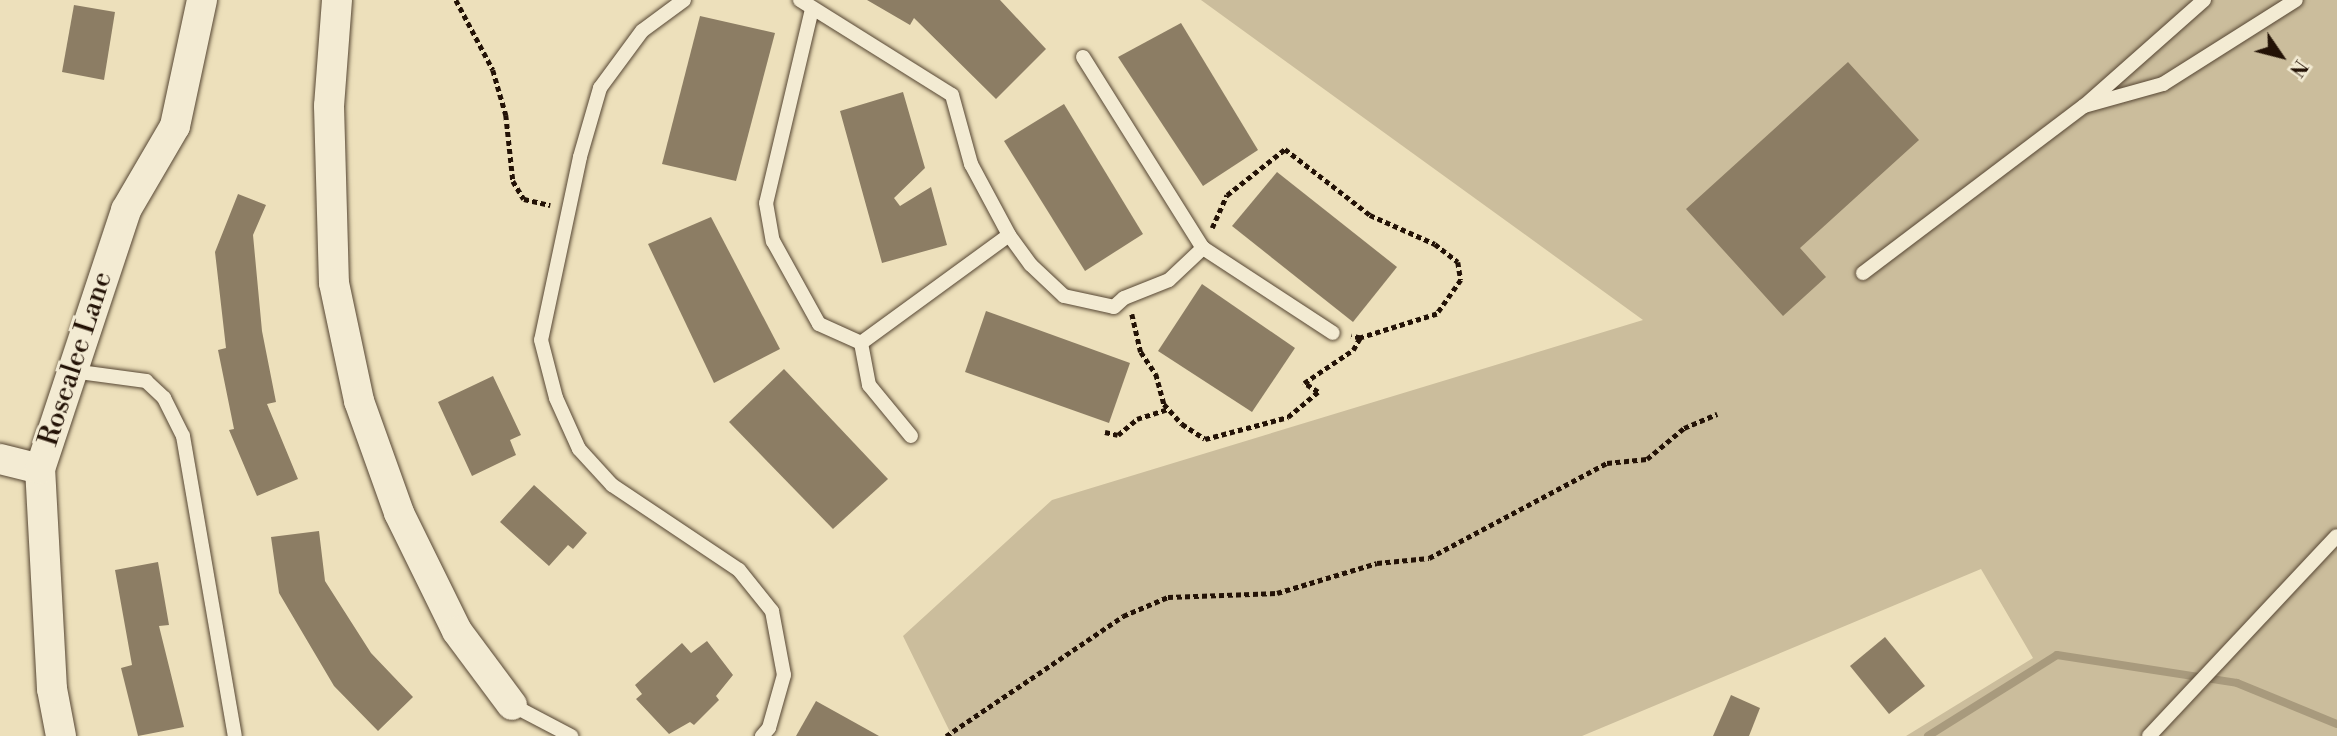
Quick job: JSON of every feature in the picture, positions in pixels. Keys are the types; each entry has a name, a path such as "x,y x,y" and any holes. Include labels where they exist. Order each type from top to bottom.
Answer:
{"street":[{"name":"Rosealee Lane","path":"61,736 52,689 40,469 126,210 175,126 202,0"},
{"path":"337,0 329,106 334,284 359,401 399,513 451,619 512,705"},
{"path":"0,459 40,469"}],"lane":[{"path":"684,0 642,31 600,88 568,209 541,340 556,398 579,449 612,485 739,570 772,611 784,675 769,728 762,736"},
{"path":"800,0 952,95 971,164 1009,235 1031,265 1064,296 1114,307 1124,298 1169,280 1203,248"},
{"path":"1863,273 2084,106 2204,0"},
{"path":"2084,106 2163,84 2296,0"},
{"path":"812,9 766,203 773,241 819,324 861,343"},
{"path":"1083,57 1203,248 1333,333"},
{"path":"861,343 1009,235"},
{"path":"861,343 869,385 911,436"},
{"path":"72,371 146,381 164,398 183,436 235,736"},
{"path":"2149,736 2337,536"},
{"path":"512,705 571,736"}],"path":[{"path":"456,0 493,70 506,115 513,181 524,199 568,209"},
{"path":"1203,248 1227,195 1285,149 1370,215 1435,244 1458,262 1461,280 1437,314 1360,338 1333,333"},
{"path":"1124,298 1138,325 1141,352 1156,374 1168,409 1205,439 1288,417 1318,392 1304,383 1353,350 1360,338"},
{"path":"1105,432 1118,435 1137,419 1168,409"},
{"path":"946,736 1122,616 1168,597 1277,593 1377,563 1429,558 1607,463 1647,459 1684,428 1717,414"}],"shaded area":[{"path":"1201,0 2337,0 2337,736 1906,736 2033,658 1981,569 1582,736 952,736 903,636 1052,500 1643,320"}],"building":[{"path":"867,0 1000,0 1046,49 996,99 914,18 910,25"},
{"path":"74,5 115,12 104,80 62,72"},
{"path":"700,16 775,33 736,181 662,164"},
{"path":"1181,23 1258,150 1203,186 1118,57"},
{"path":"1848,62 1919,140 1800,248 1826,277 1783,316 1686,209"},
{"path":"903,92 925,168 894,198 900,206 931,187 947,245 882,263 840,111"},
{"path":"1064,104 1143,234 1085,271 1004,141"},
{"path":"1277,172 1397,267 1353,322 1232,226"},
{"path":"238,194 266,205 253,235 262,331 276,402 267,404 298,479 257,496 229,430 234,429 218,350 226,348 215,252"},
{"path":"711,217 780,349 714,383 648,244"},
{"path":"1202,284 1295,348 1252,412 1158,351"},
{"path":"986,311 1130,363 1109,423 965,372"},
{"path":"784,369 888,479 833,529 729,422"},
{"path":"493,376 521,435 510,440 516,455 472,476 438,402"},
{"path":"534,485 587,533 573,549 568,545 549,566 500,522"},
{"path":"319,531 325,581 371,653 413,697 378,731 334,686 279,593 271,537"},
{"path":"158,562 169,625 159,626 184,727 138,736 121,668 132,665 115,570"},
{"path":"1885,637 1925,686 1889,714 1850,666"},
{"path":"707,641 733,675 716,696 719,700 694,725 690,722 669,734 636,699 642,694 635,685 682,643 691,653"},
{"path":"1731,695 1760,708 1749,736 1713,736"},
{"path":"816,701 879,736 796,736"}],"waterway":[{"path":"1928,736 2057,655 2237,683 2337,724"}]}
